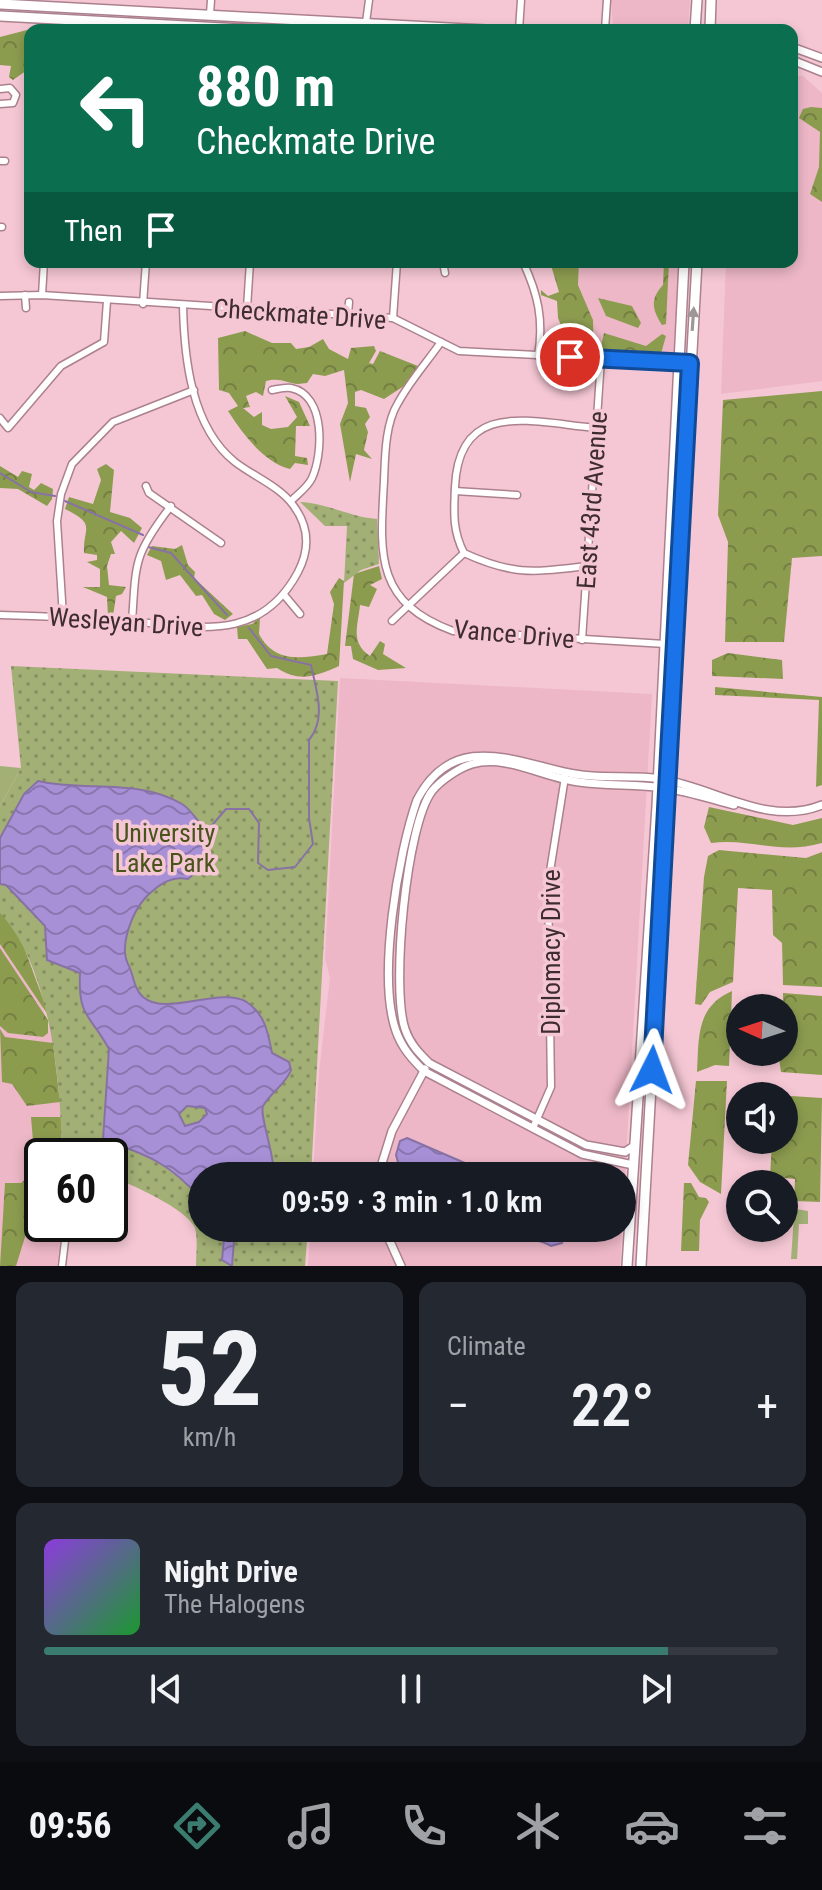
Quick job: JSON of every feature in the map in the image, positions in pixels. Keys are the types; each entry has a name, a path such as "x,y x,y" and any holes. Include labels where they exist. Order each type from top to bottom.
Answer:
{"main road":[{"path":"695,24 697,0"},
{"path":"710,24 711,0"},
{"path":"0,4 53,3 340,24"},
{"path":"0,16 51,24"},
{"path":"641,1266 668,644 684,363 684,268"},
{"path":"684,363 696,268"},
{"path":"633,1162 662,783"},
{"path":"627,1266 628,1242"}],"street":[{"path":"210,14 211,0"},
{"path":"366,24 369,0"},
{"path":"519,24 521,0"},
{"path":"605,24 607,0"},
{"path":"305,20 307,8"},
{"path":"798,49 822,58"},
{"path":"798,62 822,72"},
{"path":"0,89 10,88 16,95 13,103 0,104"},
{"path":"42,295 44,268"},
{"path":"143,304 146,268"},
{"path":"247,308 250,268"},
{"path":"393,318 397,268"},
{"path":"444,268 445,273"},
{"path":"526,268 538,294 543,330 538,356"},
{"path":"25,295 26,308"},
{"name":"Checkmate Drive","path":"0,296 42,295 393,318 459,351 684,363"},
{"path":"0,418 8,428 61,366 104,342 107,301"},
{"path":"348,314 349,302"},
{"path":"183,305 184,348 194,390 212,436 233,460 291,501 311,481 318,459 320,433 315,413 306,396 292,388 272,390"},
{"name":"Vance Drive","path":"441,342 396,405 385,449 381,553 389,581 407,607 429,623 453,631 668,644"},
{"name":"East 43rd Avenue","path":"582,640 601,359"},
{"path":"63,617 57,521 61,494 72,464 113,422 194,390"},
{"path":"587,566 531,573 498,568 464,553 454,524 455,491 462,450 469,436 488,424 509,419 597,428"},
{"path":"146,486 149,493 221,543"},
{"path":"455,491 517,495"},
{"name":"Wesleyan Drive","path":"0,615 215,629 259,615 285,596 305,558 305,527 291,501"},
{"path":"132,622 136,558 171,506"},
{"path":"392,621 464,553"},
{"path":"285,596 300,614"},
{"path":"566,776 498,754 481,754 450,765 434,776 417,800 393,910 391,1012 401,1043 424,1071 582,1154 619,1162"},
{"path":"634,1146 625,1152 600,1149 537,1120 429,1063 409,1039 399,990 403,911 425,803 440,783 468,765 480,762 506,763 566,776 662,783 756,808 785,812 822,805"},
{"name":"Diplomacy Drive","path":"533,1128 551,1087 548,884 566,776"},
{"path":"382,1162 390,1134 429,1063"},
{"path":"62,1266 65,1242"},
{"path":"390,1242 401,1266"}],"shaded area":[{"path":"611,0 690,0 688,24 613,24"},
{"path":"798,76 803,76 822,93 822,381 721,394 726,268 798,268"},
{"path":"579,268 679,268 674,358 594,352 593,320 578,285"},
{"path":"340,678 652,694 626,1162 314,1162 319,1072 330,978 325,959"},
{"path":"0,913 33,974 53,1043 61,1138 24,1138 24,1242 60,1242 57,1266 0,1266"},
{"path":"309,1242 621,1242 620,1266 308,1266"}],"green space":[{"path":"24,31 24,72 13,80 9,77 11,66 0,65 0,37"},
{"path":"822,108 822,202 810,194 819,167 820,132 799,118 803,109"},
{"path":"552,268 579,268 578,285 593,320 594,352 578,353 580,333 571,334 569,345 559,353 555,345 566,337 558,318 557,301 541,295 541,290 548,296 559,292"},
{"path":"664,268 669,268 666,324 662,325 654,304 663,285"},
{"path":"598,298 632,306 641,323 638,328 606,316"},
{"path":"245,331 272,343 291,343 296,349 309,347 323,339 329,349 348,359 351,348 374,346 376,351 369,363 373,364 380,351 418,366 404,386 384,399 361,390 355,392 355,406 366,408 370,417 365,424 368,432 364,450 372,459 356,454 350,482 340,424 348,403 344,370 325,376 313,374 307,383 266,381 263,396 256,392 246,396 250,407 243,408 254,417 262,412 262,425 271,429 288,427 297,417 285,396 299,402 310,426 296,426 295,456 307,458 308,465 295,463 290,469 271,460 254,446 234,420 228,411 238,406 229,393 219,390 218,338"},
{"path":"604,333 646,346 662,334 666,336 660,357 606,353 601,346"},
{"path":"822,391 822,556 792,558 784,642 725,642 728,542 718,515 723,400"},
{"path":"106,464 114,470 110,512 130,518 142,528 134,543 121,531 111,542 115,554 111,554 107,566 109,585 126,587 122,594 116,596 113,616 108,618 107,597 83,587 100,587 100,569 87,562 97,560 97,555 84,553 85,523 65,509 69,497 93,504 101,480 97,469"},
{"path":"0,466 18,477 22,471 32,474 29,487 34,490 41,483 53,489 47,506 18,489 0,488"},
{"path":"300,502 377,519 379,564 361,570 344,583 347,526 325,526"},
{"path":"182,545 188,565 195,572 194,578 233,614 225,620 214,614 202,595 196,596 180,575 166,580 161,561 147,555 152,546 175,549"},
{"path":"379,566 382,579 370,585 377,589 369,607 360,605 358,639 370,656 380,641 385,644 383,654 406,668 378,670 353,659 351,646 345,646 354,574"},
{"path":"339,578 344,581 339,666 301,677 277,668 267,669 247,639 238,639 237,627 252,624 260,618 259,634 272,650 297,657 327,654 334,604 330,592"},
{"path":"728,653 782,660 783,679 712,676 712,660"},
{"name":"University Lake Park","path":"11,666 338,681 312,1162 188,1162 188,1218 128,1184 128,1138 61,1138 55,1062 42,995 17,936 0,913 0,806 21,768"},
{"path":"715,687 822,697 822,785 816,787 819,700 715,695"},
{"path":"0,766 21,768 0,806"},
{"path":"709,807 793,825 822,818 822,843 779,847 711,843 704,827"},
{"path":"719,850 806,858 822,852 822,987 783,985 782,943 773,935 772,890 738,888 733,982 710,992 701,1005 695,1004 704,877 708,856"},
{"path":"0,904 13,917 50,1018 0,944"},
{"path":"0,948 48,1020 48,1033 43,1037 8,1033 0,1026"},
{"path":"726,994 726,1066 715,1065 697,1072 702,1024 712,1005"},
{"path":"798,994 822,996 822,1075 781,1072 780,1066 798,1066"},
{"path":"0,1029 5,1037 53,1043 60,1102 27,1106 12,1084 2,1082"},
{"path":"696,1081 727,1081 721,1194 700,1182 688,1165"},
{"path":"798,1096 822,1098 820,1202 798,1201 798,1170 770,1170 771,1154 798,1154"},
{"path":"31,1117 61,1117 62,1138 33,1138"},
{"path":"24,1180 24,1240 16,1266 0,1266 5,1183"},
{"path":"684,1183 691,1183 699,1197 709,1202 700,1220 699,1251 681,1251"},
{"path":"798,1209 808,1211 808,1224 799,1224 798,1242"},
{"name":"University Lake Park","path":"197,1242 307,1242 305,1266 196,1266"},
{"path":"792,1242 798,1242 797,1259 791,1259"}],"water":[{"path":"38,781 129,788 165,796 182,804 207,831 202,867 188,879 170,880 160,885 141,903 128,929 126,957 137,990 153,1002 165,1004 234,998 245,1001 257,1011 267,1031 272,1053 289,1062 291,1070 262,1110 272,1162 188,1162 188,1185 169,1169 128,1148 128,1138 103,1138 109,1049 83,1008 80,973 47,960 45,926 6,885 0,884 0,838 24,794","holes":["187,1106 205,1108 207,1114 199,1122 185,1126 179,1114"]},
{"path":"407,1138 463,1162 398,1162 396,1155 400,1141"},
{"path":"224,1242 234,1242 232,1266 222,1260"},
{"path":"542,1242 562,1243 551,1246"}],"waterway":[{"path":"0,473 31,492 55,496"},
{"path":"65,501 143,535"},
{"path":"148,547 171,553 227,615"},
{"path":"207,831 226,809 249,809 259,823 258,863 268,870 295,867 313,844 309,818 309,740 318,723 319,713 311,665 271,656 249,628"}],"route":[{"path":"570,357 690,363 652,1070"}]}
